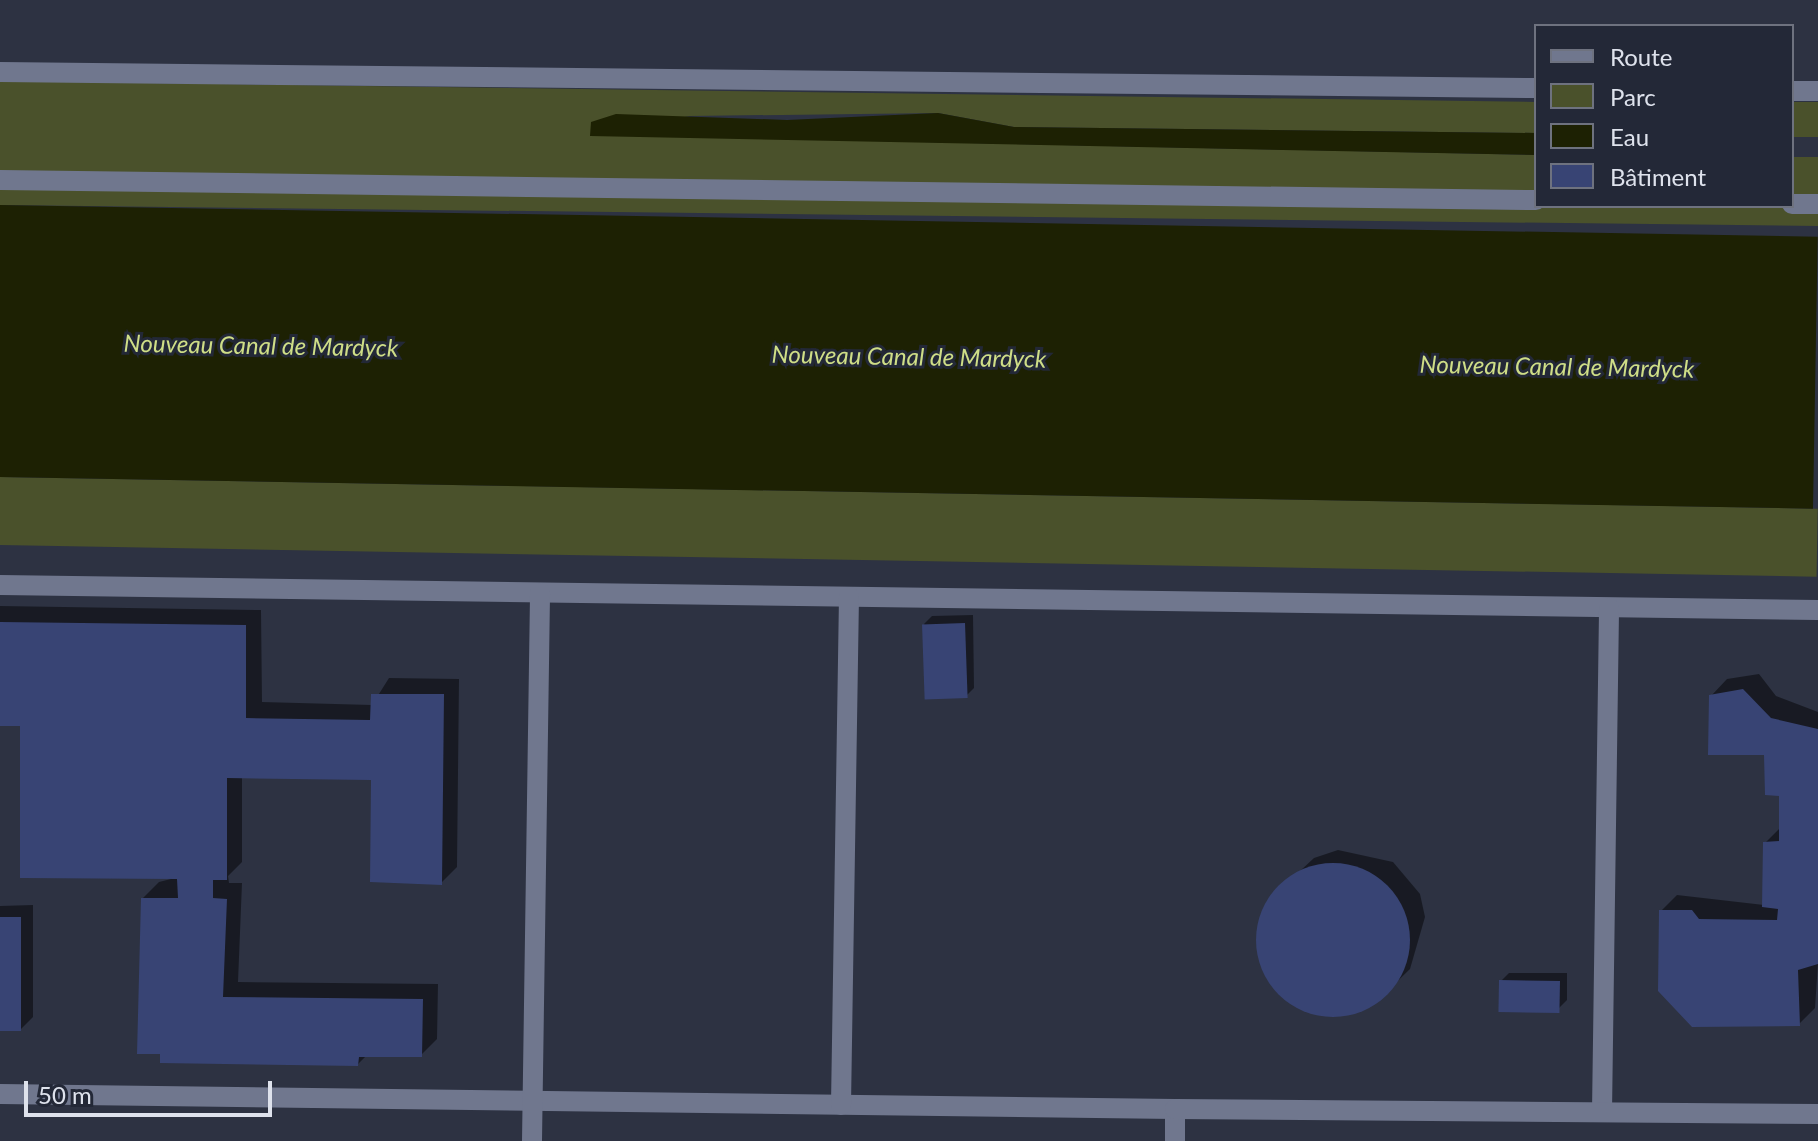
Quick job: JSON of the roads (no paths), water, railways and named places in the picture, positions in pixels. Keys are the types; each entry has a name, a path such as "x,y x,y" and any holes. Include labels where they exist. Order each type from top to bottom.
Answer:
{"lane":[{"path":"0,72 1534,88"},
{"path":"1794,91 1818,91"},
{"path":"0,180 1534,200"},
{"path":"1794,204 1818,204"},
{"path":"0,585 1818,610"},
{"path":"532,1141 540,593"},
{"path":"841,1105 849,597"},
{"path":"1602,1112 1609,608"},
{"path":"0,1094 1818,1114"},
{"path":"1175,1109 1175,1141"}],"water":[{"path":"938,113 1014,127 1534,133 1534,155 590,136 591,122 616,114 787,120"},
{"name":"Nouveau Canal de Mardyck","path":"0,205 1818,237 1813,509 0,477"}]}
